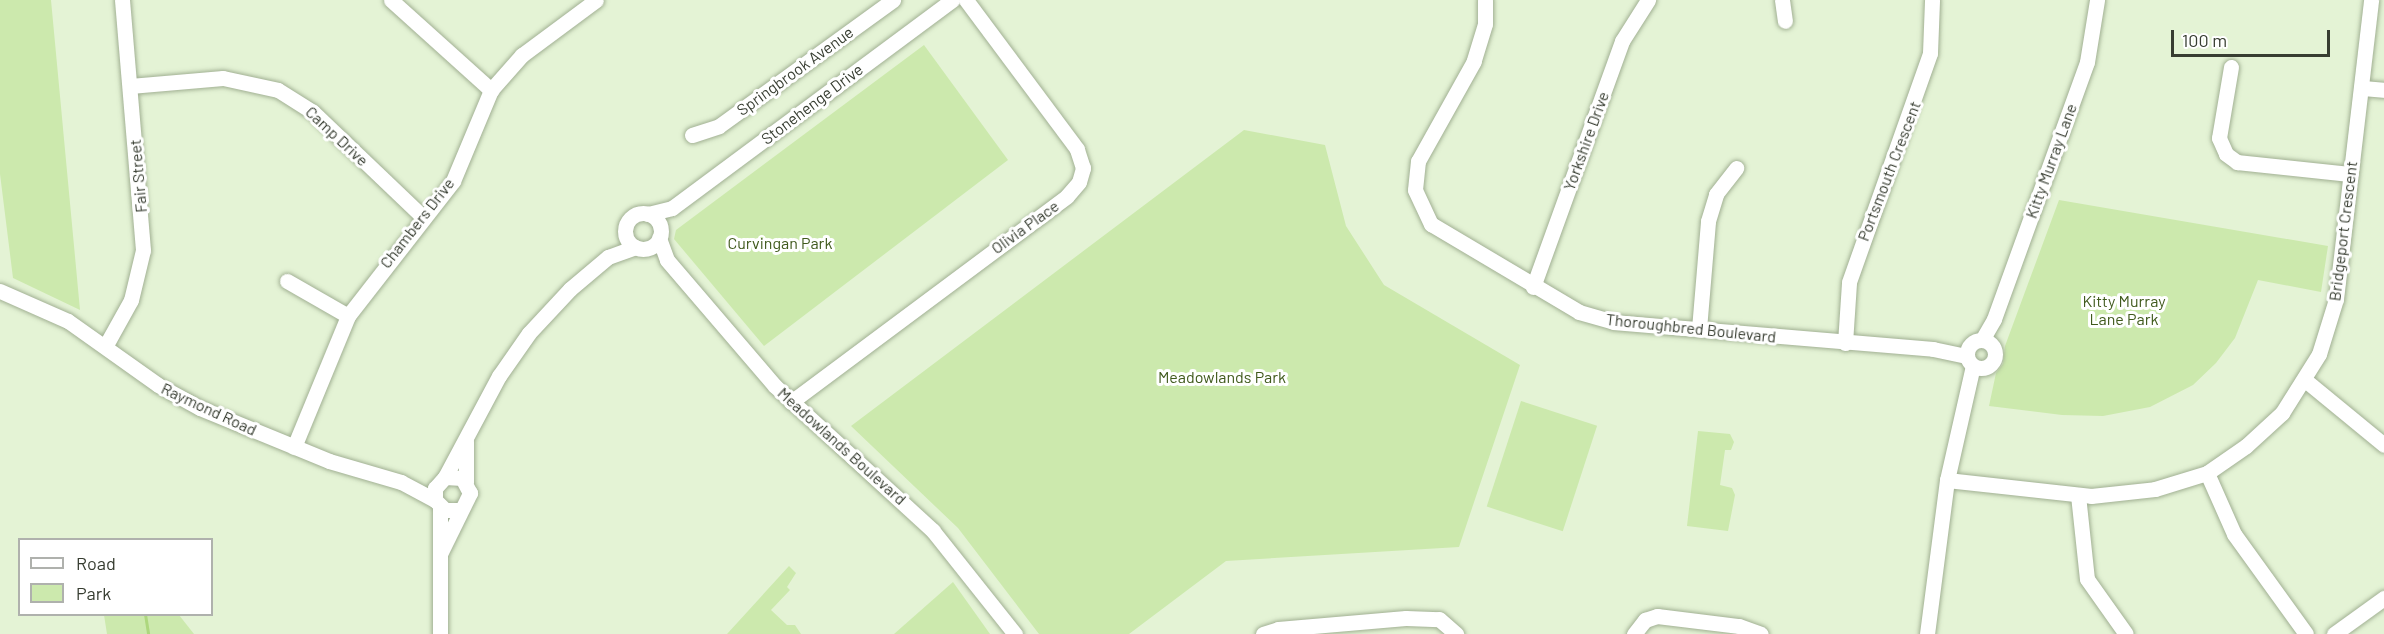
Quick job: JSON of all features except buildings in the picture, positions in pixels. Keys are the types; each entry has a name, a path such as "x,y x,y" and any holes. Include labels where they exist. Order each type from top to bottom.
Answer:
{"street":[{"name":"Fair Street","path":"106,345 131,300 143,250 122,0"},
{"path":"391,0 491,90"},
{"name":"Springbrook Avenue","path":"692,135 719,126 893,0"},
{"name":"Stonehenge Drive","path":"648,214 672,208 952,0"},
{"name":"Olivia Place","path":"791,402 1067,196 1079,182 1083,168 1077,149 966,0"},
{"name":"Thoroughbred Boulevard","path":"1485,0 1485,24 1474,61 1418,160 1415,190 1431,225 1579,312 1613,322 1978,353"},
{"name":"Yorkshire Drive","path":"1533,287 1622,41 1648,0"},
{"path":"1782,0 1785,21"},
{"name":"Portsmouth Crescent","path":"1845,343 1849,282 1924,71 1934,15 1932,0"},
{"name":"Kitty Murray Lane","path":"1928,634 1947,480 1978,353 1994,319 2087,62 2097,0"},
{"name":"Bridgeport Crescent","path":"1947,480 2078,495 2155,489 2207,473 2246,446 2282,413 2305,380 2324,342 2337,299 2349,174 2362,88 2371,0"},
{"name":"Chambers Drive","path":"294,447 348,316 453,181 491,90 522,55 593,1"},
{"path":"2231,67 2219,138 2226,154 2237,162 2349,174"},
{"name":"Camp Drive","path":"130,86 223,78 278,90 313,112 424,218"},
{"path":"2362,88 2384,90"},
{"path":"1699,329 1708,221 1716,194 1736,168"},
{"name":"Stonehenge Drive","path":"640,248 659,232 672,208"},
{"path":"440,634 441,552 438,503 442,479 466,441 499,376 529,333 570,289 608,257 632,217 648,214 659,232"},
{"path":"608,257 640,248 625,232"},
{"name":"Meadowlands Boulevard","path":"659,232 666,260"},
{"name":"Meadowlands Boulevard","path":"640,248 666,260 791,402 933,531 1015,634"},
{"path":"286,281 348,316"},
{"name":"Raymond Road","path":"0,291 46,309 106,345 177,396 294,447 401,482 438,503"},
{"path":"2305,380 2384,445"},
{"path":"441,552 459,510 469,499 466,482 466,441"},
{"path":"2207,473 2234,534 2306,634"},
{"path":"442,479 456,476 466,482"},
{"name":"Raymond Road","path":"401,482 442,479"},
{"path":"2078,495 2087,579 2126,634"},
{"path":"438,503 459,510"},
{"path":"2334,634 2384,598"},
{"path":"1634,634 1646,620 1657,616 1739,626 1761,634"},
{"path":"1263,634 1439,619 1456,634"}],"green space":[{"path":"0,0 51,0 80,310 13,278 0,174"},
{"name":"Curvingan Park","path":"924,45 1008,160 764,346 674,239 676,230"},
{"name":"Meadowlands Park","path":"1244,130 1325,145 1346,226 1384,285 1520,365 1459,547 1226,561 1129,634 1039,634 958,528 851,426"},
{"name":"Kitty Murray Lane Park","path":"2059,200 2328,246 2321,292 2258,280 2235,338 2216,363 2193,385 2150,407 2103,416 2062,415 1989,406 1996,373 2003,364 2005,346"},
{"path":"1521,401 1597,426 1563,531 1487,507"},
{"path":"1698,431 1730,434 1734,442 1731,450 1725,450 1720,485 1732,488 1735,495 1728,531 1687,526"},
{"path":"789,566 796,573 787,587 790,590 771,610 787,625 795,625 801,634 727,634"},
{"path":"953,582 990,634 894,634"},
{"path":"104,616 180,616 194,634 107,634"}],"waterway":[{"path":"145,616 148,634"}]}
